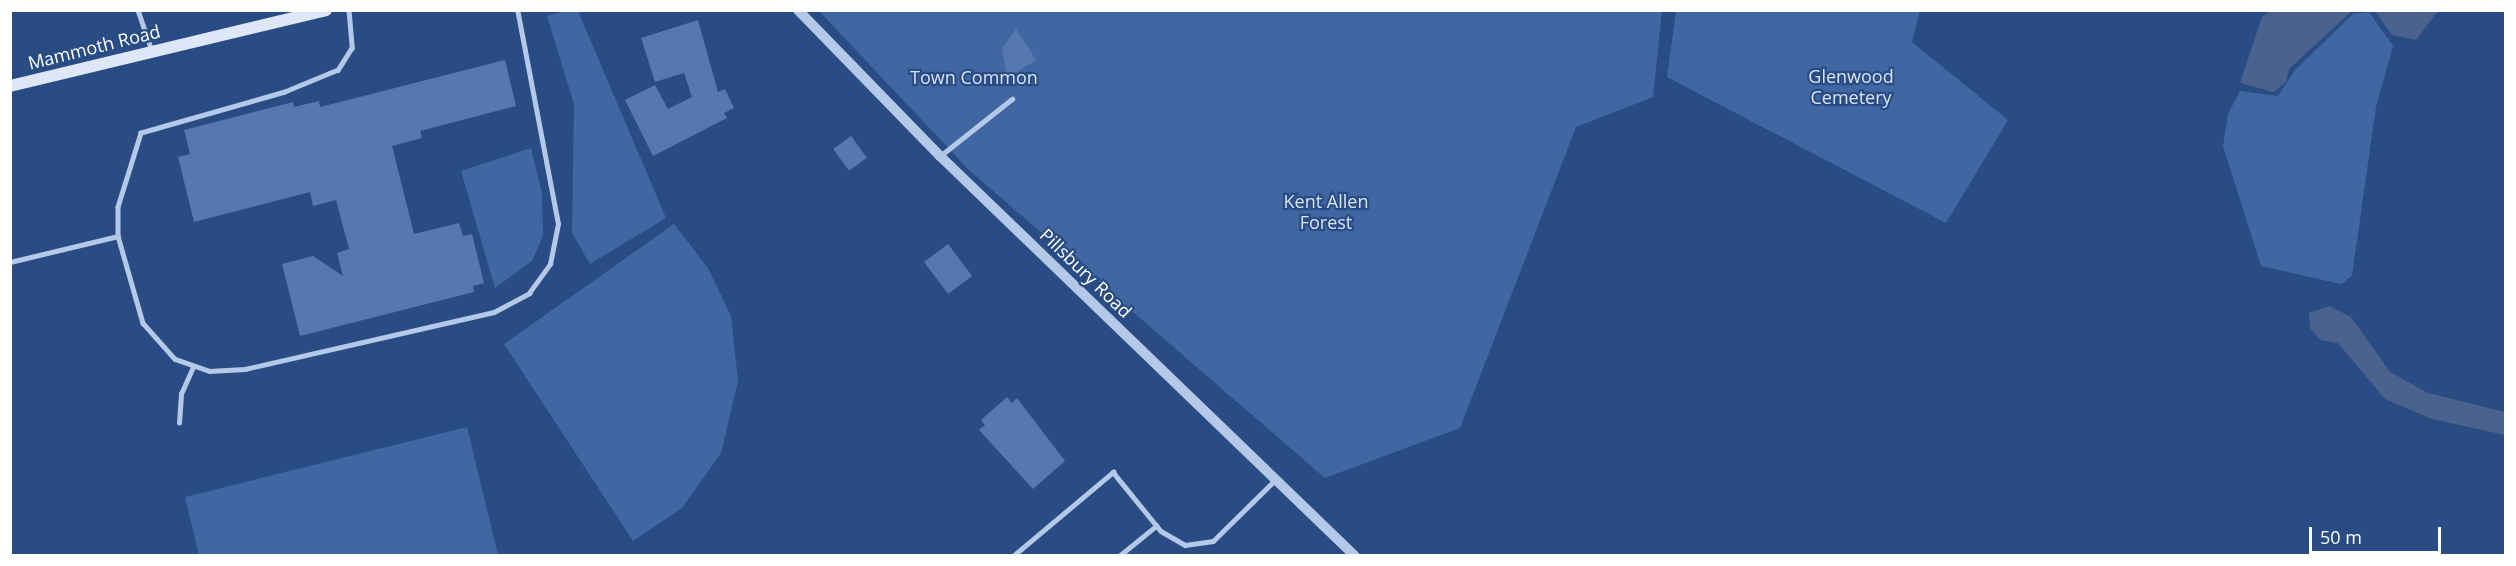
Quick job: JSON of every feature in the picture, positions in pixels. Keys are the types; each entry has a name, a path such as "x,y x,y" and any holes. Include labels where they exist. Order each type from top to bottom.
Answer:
{"main road":[{"name":"Mammoth Road","path":"10,86 326,10"}],"street":[{"name":"Pillsbury Road","path":"798,10 940,156 1277,477 1355,555"}],"lane":[{"path":"138,10 152,51"},
{"path":"349,10 352,48 338,70 285,92 159,124 141,133 118,207 118,236 152,338 193,367 245,369 494,312 529,293 550,264 558,224 517,10"},
{"path":"940,156 1012,99"},
{"path":"10,262 118,236"},
{"path":"179,423 181,394 193,367"},
{"path":"1012,555 1113,472 1156,525 1185,546 1213,541 1277,477"},
{"path":"1119,555 1156,525"}],"green space":[{"path":"566,11 578,11 666,218 590,264 572,233 574,104 547,16"},
{"name":"Kent Allen Forest","path":"819,11 1662,11 1653,97 1576,127 1460,428 1325,478 970,171"},
{"name":"Glenwood Cemetery","path":"1676,11 1920,11 1912,42 2008,120 1946,223 1667,77"},
{"path":"2369,12 2393,46 2376,107 2352,276 2341,284 2261,266 2223,146 2228,114 2240,91 2278,96 2295,70 2353,14"},
{"path":"531,148 542,193 543,236 532,261 495,288 461,171"},
{"path":"674,224 708,268 731,316 738,381 721,453 682,508 633,541 504,344"},
{"path":"467,427 498,555 199,555 185,497"}],"shaded area":[{"path":"2271,11 2352,11 2289,69 2286,82 2273,92 2240,83 2262,17"},
{"path":"2375,11 2438,11 2416,40 2392,35"},
{"path":"2329,306 2351,317 2390,372 2428,393 2505,412 2505,435 2432,419 2385,399 2338,343 2320,340 2310,328 2309,313"}],"building":[{"path":"698,20 718,92 725,89 734,108 724,113 727,118 653,156 625,100 655,85 668,109 692,97 684,73 655,82 641,38"},
{"path":"1016,29 1036,60 1007,78 1002,49"},
{"path":"505,60 516,106 420,131 422,138 392,146 414,234 459,223 463,236 472,234 484,283 473,286 474,292 300,336 282,264 313,256 343,276 337,253 349,249 336,200 313,206 310,192 194,222 178,157 190,154 184,130 293,102 294,107 319,101 320,107"},
{"path":"851,136 867,158 849,171 833,149"},
{"path":"948,244 972,276 948,294 924,262"},
{"path":"1007,397 1012,403 1017,398 1065,461 1033,489 979,430 985,425 981,420"}],"park label":[{"name":"Town Common","path":"974,77"}]}
